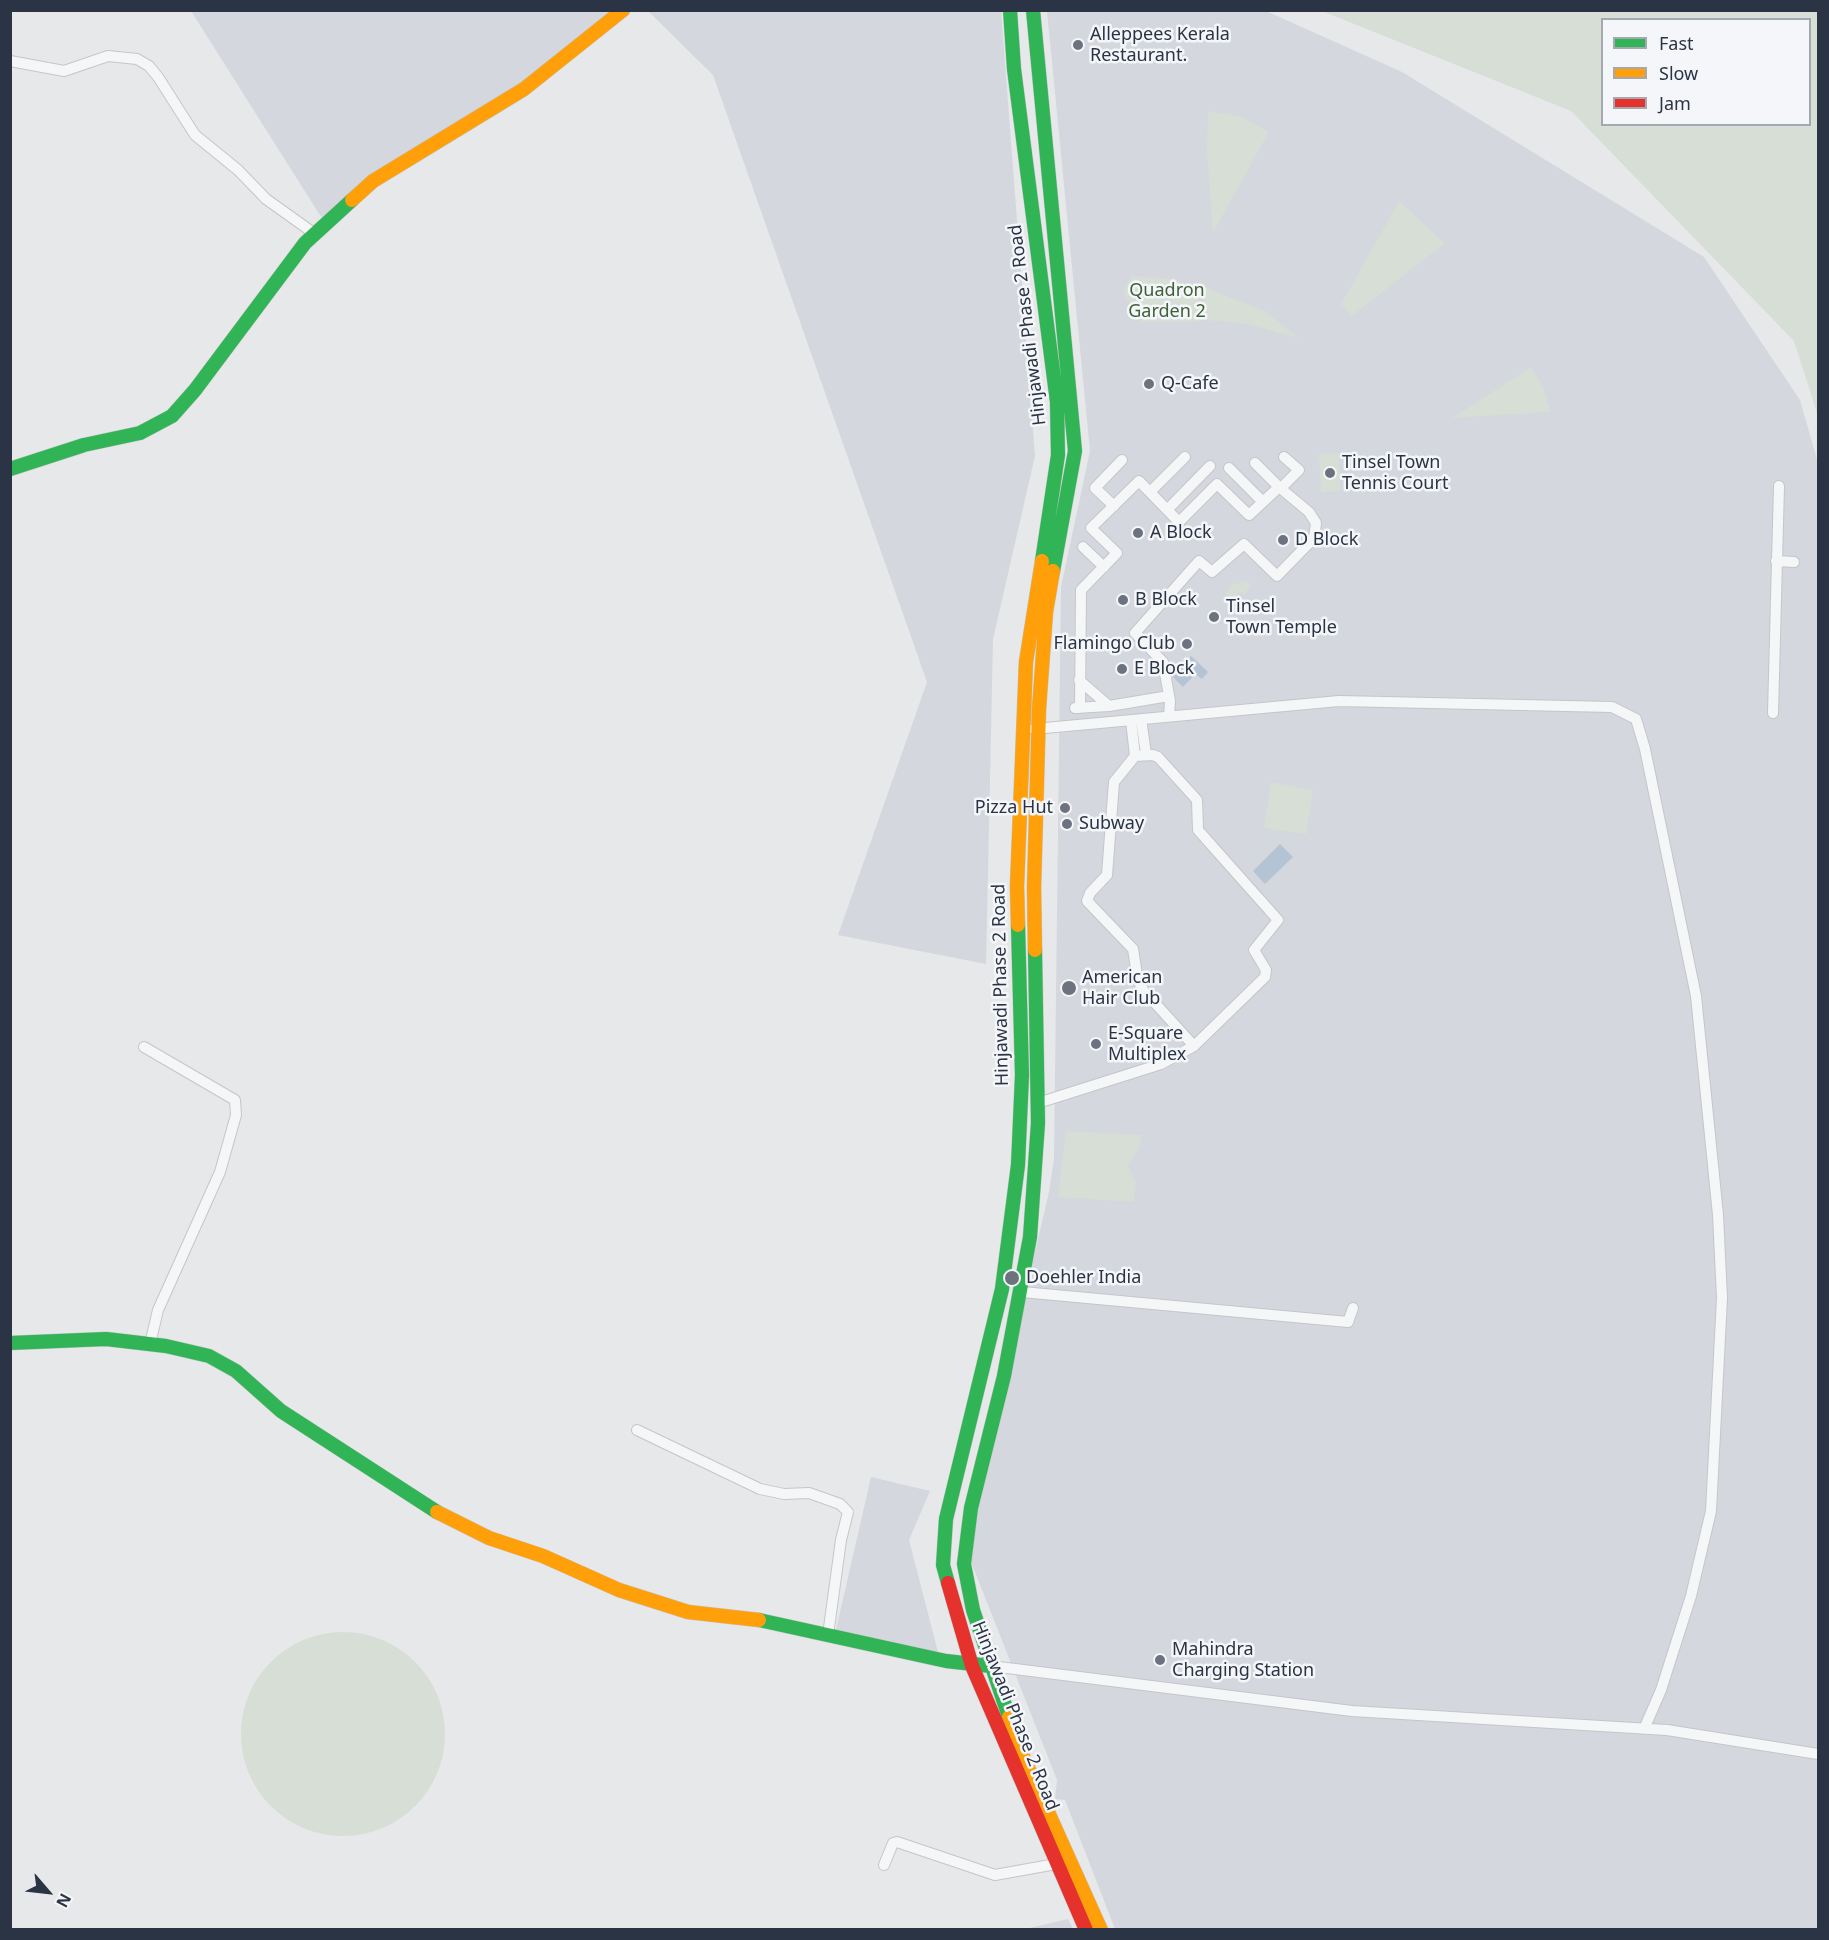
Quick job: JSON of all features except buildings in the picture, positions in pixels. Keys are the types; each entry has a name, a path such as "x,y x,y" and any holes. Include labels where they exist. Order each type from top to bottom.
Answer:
{"main road":[{"path":"10,469 84,445 140,432 172,416 195,390 305,243 373,181 524,89 623,10"},
{"name":"Hinjawadi Phase 2 Road","path":"1010,10 1014,69 1059,428 1056,472 1027,652 1017,897 1022,1122 1002,1289 946,1519 943,1565 948,1591 972,1666 1086,1929"},
{"name":"Hinjawadi Phase 2 Road","path":"1033,10 1075,442 1074,465 1046,612 1039,728 1034,887 1038,1103 1035,1191 1022,1292 999,1403 971,1508 963,1564 973,1610 1022,1752 1101,1929"},
{"path":"1002,1289 1022,1292"},
{"path":"10,1343 106,1339 150,1344 209,1356 236,1371 281,1411 437,1512 489,1538 543,1556 619,1590 688,1612 749,1618 972,1666 991,1666"}],"street":[{"path":"10,61 47,70 64,71 108,56 137,59 153,72 195,135 238,170 266,199 315,234"},
{"path":"1150,492 1185,457"},
{"path":"1169,696 1109,706 1077,708 1082,590 1117,553 1091,528 1139,481 1179,522 1217,484 1250,515 1299,470 1284,457"},
{"path":"1114,506 1095,488 1122,460"},
{"path":"1169,716 1169,696 1163,662 1135,633 1199,561 1212,572 1244,544 1277,576 1314,538 1316,523 1309,512 1255,463"},
{"path":"1167,510 1210,466"},
{"path":"1229,468 1263,502"},
{"path":"1773,713 1779,486"},
{"path":"1083,547 1104,567"},
{"path":"1776,561 1794,562"},
{"path":"1079,680 1109,706"},
{"path":"1023,730 1340,701 1612,707 1636,719 1645,749 1696,996 1718,1215 1722,1298 1711,1511 1691,1596 1661,1690 1644,1729"},
{"path":"1136,720 1140,755"},
{"path":"1140,755 1114,782 1107,875 1090,893 1087,901 1132,949 1138,981 1143,991 1194,1046"},
{"path":"1038,1103 1161,1064 1194,1046 1265,977 1266,970 1254,950 1278,921 1198,830 1197,800 1158,757 1140,755"},
{"path":"144,1047 235,1100 236,1115 220,1172 158,1310 150,1344"},
{"path":"1022,1292 1348,1322 1353,1308"},
{"path":"637,1430 760,1489 784,1494 809,1493 840,1504 848,1512 841,1540 828,1635"},
{"path":"991,1666 1352,1711 1644,1729 1818,1754"},
{"path":"884,1865 893,1843 897,1842 995,1875 1056,1864"}],"shaded area":[{"path":"191,11 615,11 532,76 323,220"},
{"path":"648,11 1001,11 1035,456 993,639 986,964 838,935 927,682 713,75"},
{"path":"1047,11 1266,11 1402,72 1704,257 1800,400 1818,463 1818,1929 1115,1929 1065,1800 1055,1799 1057,1780 966,1549 1049,1192 1054,1159 1061,587 1090,451"},
{"path":"871,1477 930,1491 909,1540 939,1656 835,1634"},
{"path":"1068,1919 1073,1929 1025,1929"}],"green space":[{"path":"1322,11 1818,11 1818,416 1794,341 1571,111"},
{"path":"1208,111 1240,116 1269,132 1213,233 1207,152"},
{"path":"1399,201 1445,243 1352,316 1341,304"},
{"name":"Quadron Garden 2","path":"1132,276 1173,279 1197,287 1199,322 1142,322 1124,294 1125,286"},
{"path":"1201,286 1265,311 1299,338 1247,324 1205,320"},
{"path":"1531,367 1543,386 1550,412 1452,418"},
{"name":"Tinsel Town Tennis Court","path":"1339,453 1340,491 1321,492 1319,454"},
{"path":"1246,581 1251,584 1245,594 1239,592 1235,599 1225,594 1231,585"},
{"path":"1271,782 1313,790 1306,834 1264,828"},
{"path":"1066,1131 1142,1135 1138,1151 1128,1165 1136,1182 1134,1202 1058,1197"},
{"path":"343,1632 363,1634 382,1640 399,1649 415,1662 428,1678 437,1695 443,1714 445,1734 443,1754 437,1773 428,1790 415,1806 399,1819 382,1828 363,1834 343,1836 323,1834 304,1828 287,1819 271,1806 258,1790 249,1773 243,1754 241,1734 243,1714 249,1695 258,1678 271,1662 287,1649 304,1640 323,1634"}],"water":[{"path":"1191,656 1208,672 1202,679 1195,674 1183,687 1172,676"},
{"path":"1280,844 1293,857 1265,884 1253,871"}],"traffic: fast":[{"path":"1010,10 1014,69 1057,402 1058,455 1042,561"},
{"path":"1033,10 1075,451 1053,571"},
{"path":"10,469 84,445 140,433 172,416 195,390 305,243 352,200"},
{"path":"948,1583 943,1565 946,1519 1002,1289 1018,1165 1022,1075 1018,925"},
{"path":"1009,1717 973,1610 964,1564 971,1508 1004,1376 1030,1237 1038,1123 1035,950"},
{"path":"10,1343 106,1339 166,1346 209,1356 236,1371 281,1411 437,1512"},
{"path":"759,1620 946,1661 991,1666"}],"traffic: slow":[{"path":"352,200 373,181 524,89 623,10"},
{"path":"1018,925 1017,886 1026,662 1042,561"},
{"path":"1035,950 1034,887 1039,709 1046,612 1053,571"},
{"path":"437,1512 489,1538 543,1556 619,1590 688,1612 759,1620"},
{"path":"1009,1717 1021,1752 1101,1930"}],"traffic: jam":[{"path":"948,1583 972,1666 1086,1930"}],"place":[{"name":"Alleppees Kerala Restaurant.","path":"1078,45"},
{"name":"Q-Cafe","path":"1149,384"},
{"name":"Tinsel Town Tennis Court","path":"1330,473"},
{"name":"A Block","path":"1138,533"},
{"name":"D Block","path":"1283,540"},
{"name":"B Block","path":"1123,600"},
{"name":"Tinsel Town Temple","path":"1214,617"},
{"name":"Flamingo Club","path":"1187,644"},
{"name":"E Block","path":"1122,669"},
{"name":"Pizza Hut","path":"1065,808"},
{"name":"Subway","path":"1067,824"},
{"name":"American Hair Club","path":"1069,988"},
{"name":"E-Square Multiplex","path":"1096,1044"},
{"name":"Doehler India","path":"1012,1278"},
{"name":"Mahindra Charging Station","path":"1160,1660"}]}
